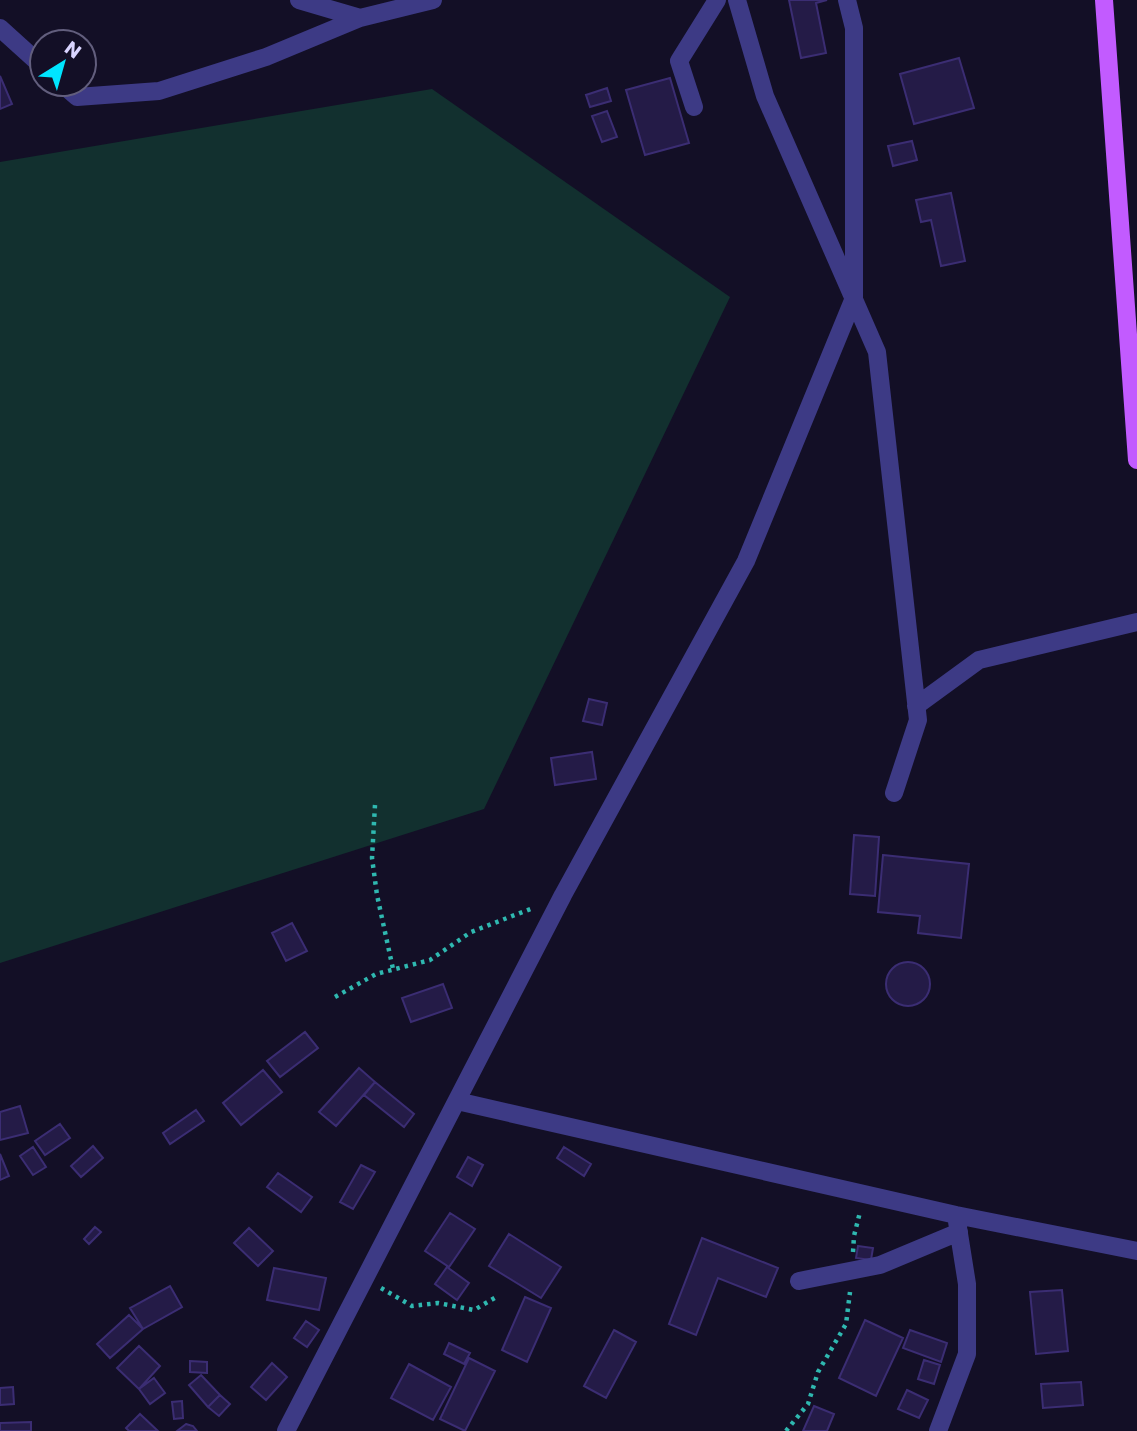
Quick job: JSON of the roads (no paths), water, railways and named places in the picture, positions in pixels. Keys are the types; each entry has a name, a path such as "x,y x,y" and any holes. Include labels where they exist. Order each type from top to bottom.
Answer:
{"main road":[{"path":"1104,0 1137,460"}],"street":[{"path":"299,0 360,18"},
{"path":"98,95 159,91 266,57 360,18 433,0"},
{"path":"694,107 678,61 717,0"},
{"path":"737,0 765,96 877,352 918,720 894,793"},
{"path":"286,1431 563,895 746,561 853,298 854,28 847,0"},
{"path":"0,28 28,53"},
{"path":"916,706 979,660 1137,622"},
{"path":"457,1101 864,1195 958,1224 1137,1251"},
{"path":"799,1281 880,1265 958,1224"},
{"path":"938,1431 967,1354 967,1284 958,1224"}]}
